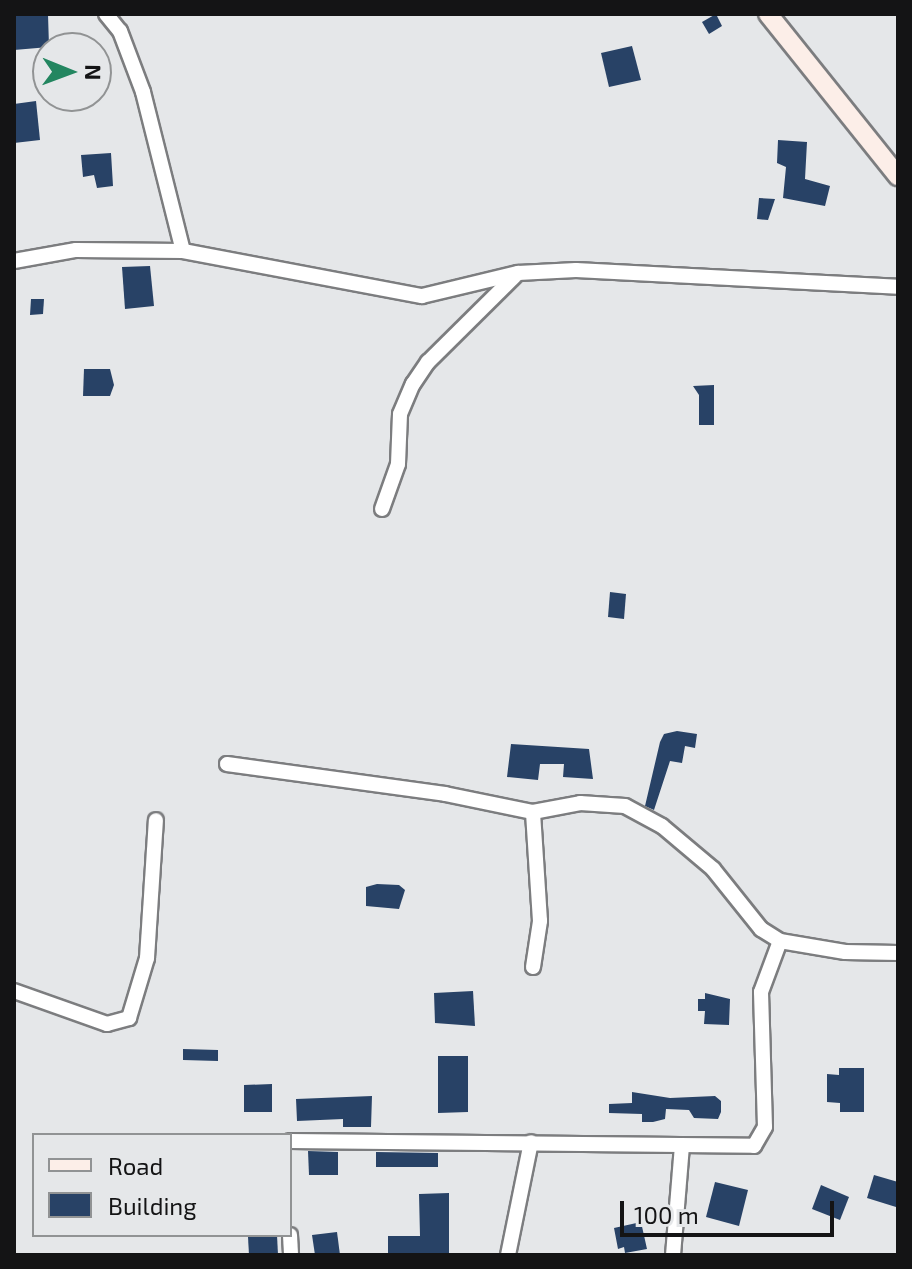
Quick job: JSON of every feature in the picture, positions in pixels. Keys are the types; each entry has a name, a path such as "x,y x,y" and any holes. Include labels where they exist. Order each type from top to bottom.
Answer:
{"street":[{"path":"106,14 120,31 143,92 183,251"},
{"path":"768,14 898,176"},
{"path":"14,261 76,250 183,251 422,296 518,273 576,270 898,287"},
{"path":"382,509 398,464 400,414 413,384 428,362 518,273"},
{"path":"227,764 445,794 533,812 580,803 625,806 662,826 713,869 761,929 780,941 819,949 898,953"},
{"path":"533,812 540,921 533,967"},
{"path":"14,991 107,1024 129,1018 147,958 156,820"},
{"path":"292,1141 531,1142 741,1148 761,1141 765,1127 761,992 780,941"},
{"path":"508,1255 531,1142"},
{"path":"673,1255 682,1146"}],"building":[{"path":"14,14 48,14 49,32 32,32 32,48 14,50"},
{"path":"716,14 722,26 709,34 702,22"},
{"path":"632,46 641,80 609,87 601,53"},
{"path":"32,102 32,112 37,112 40,140 14,143 14,104"},
{"path":"778,140 807,142 805,179 830,186 825,206 783,198 786,167 777,163"},
{"path":"111,153 113,186 97,188 94,175 83,177 81,155"},
{"path":"759,198 775,199 768,220 757,219"},
{"path":"150,266 154,306 125,309 122,267"},
{"path":"31,299 44,299 43,314 30,315"},
{"path":"84,369 110,369 114,385 110,396 83,396"},
{"path":"714,385 714,425 699,425 699,395 693,386"},
{"path":"610,592 626,594 624,619 608,617"},
{"path":"677,731 697,734 695,748 685,746 682,763 670,761 654,810 645,806 660,742 664,734"},
{"path":"511,744 589,749 593,779 563,777 564,764 540,764 538,780 507,777"},
{"path":"399,885 405,890 399,909 366,906 366,887"},
{"path":"473,991 475,1026 435,1023 434,993"},
{"path":"705,993 730,999 729,1025 704,1024 705,1011 698,1011 698,999 705,999"},
{"path":"183,1049 218,1050 218,1061 183,1060"},
{"path":"438,1056 468,1056 468,1112 438,1113"},
{"path":"839,1068 864,1068 864,1112 840,1112 840,1103 827,1102 827,1074 839,1075"},
{"path":"272,1084 272,1112 244,1112 244,1085"},
{"path":"632,1092 670,1098 715,1096 721,1101 721,1112 718,1119 694,1118 689,1110 666,1109 665,1119 653,1122 642,1122 642,1114 609,1113 609,1104 632,1103"},
{"path":"372,1096 371,1127 343,1127 343,1119 297,1121 296,1099"},
{"path":"308,1151 338,1152 338,1175 309,1175"},
{"path":"376,1152 438,1153 438,1167 376,1167"},
{"path":"874,1175 898,1182 896,1207 867,1198"},
{"path":"715,1182 748,1190 739,1226 706,1217"},
{"path":"821,1185 849,1197 840,1220 812,1209"},
{"path":"449,1193 449,1255 388,1255 388,1236 420,1236 419,1194"},
{"path":"641,1222 647,1249 625,1253 624,1247 618,1249 614,1228"},
{"path":"337,1232 340,1255 315,1255 312,1235"},
{"path":"248,1237 277,1237 278,1255 249,1255"}]}
